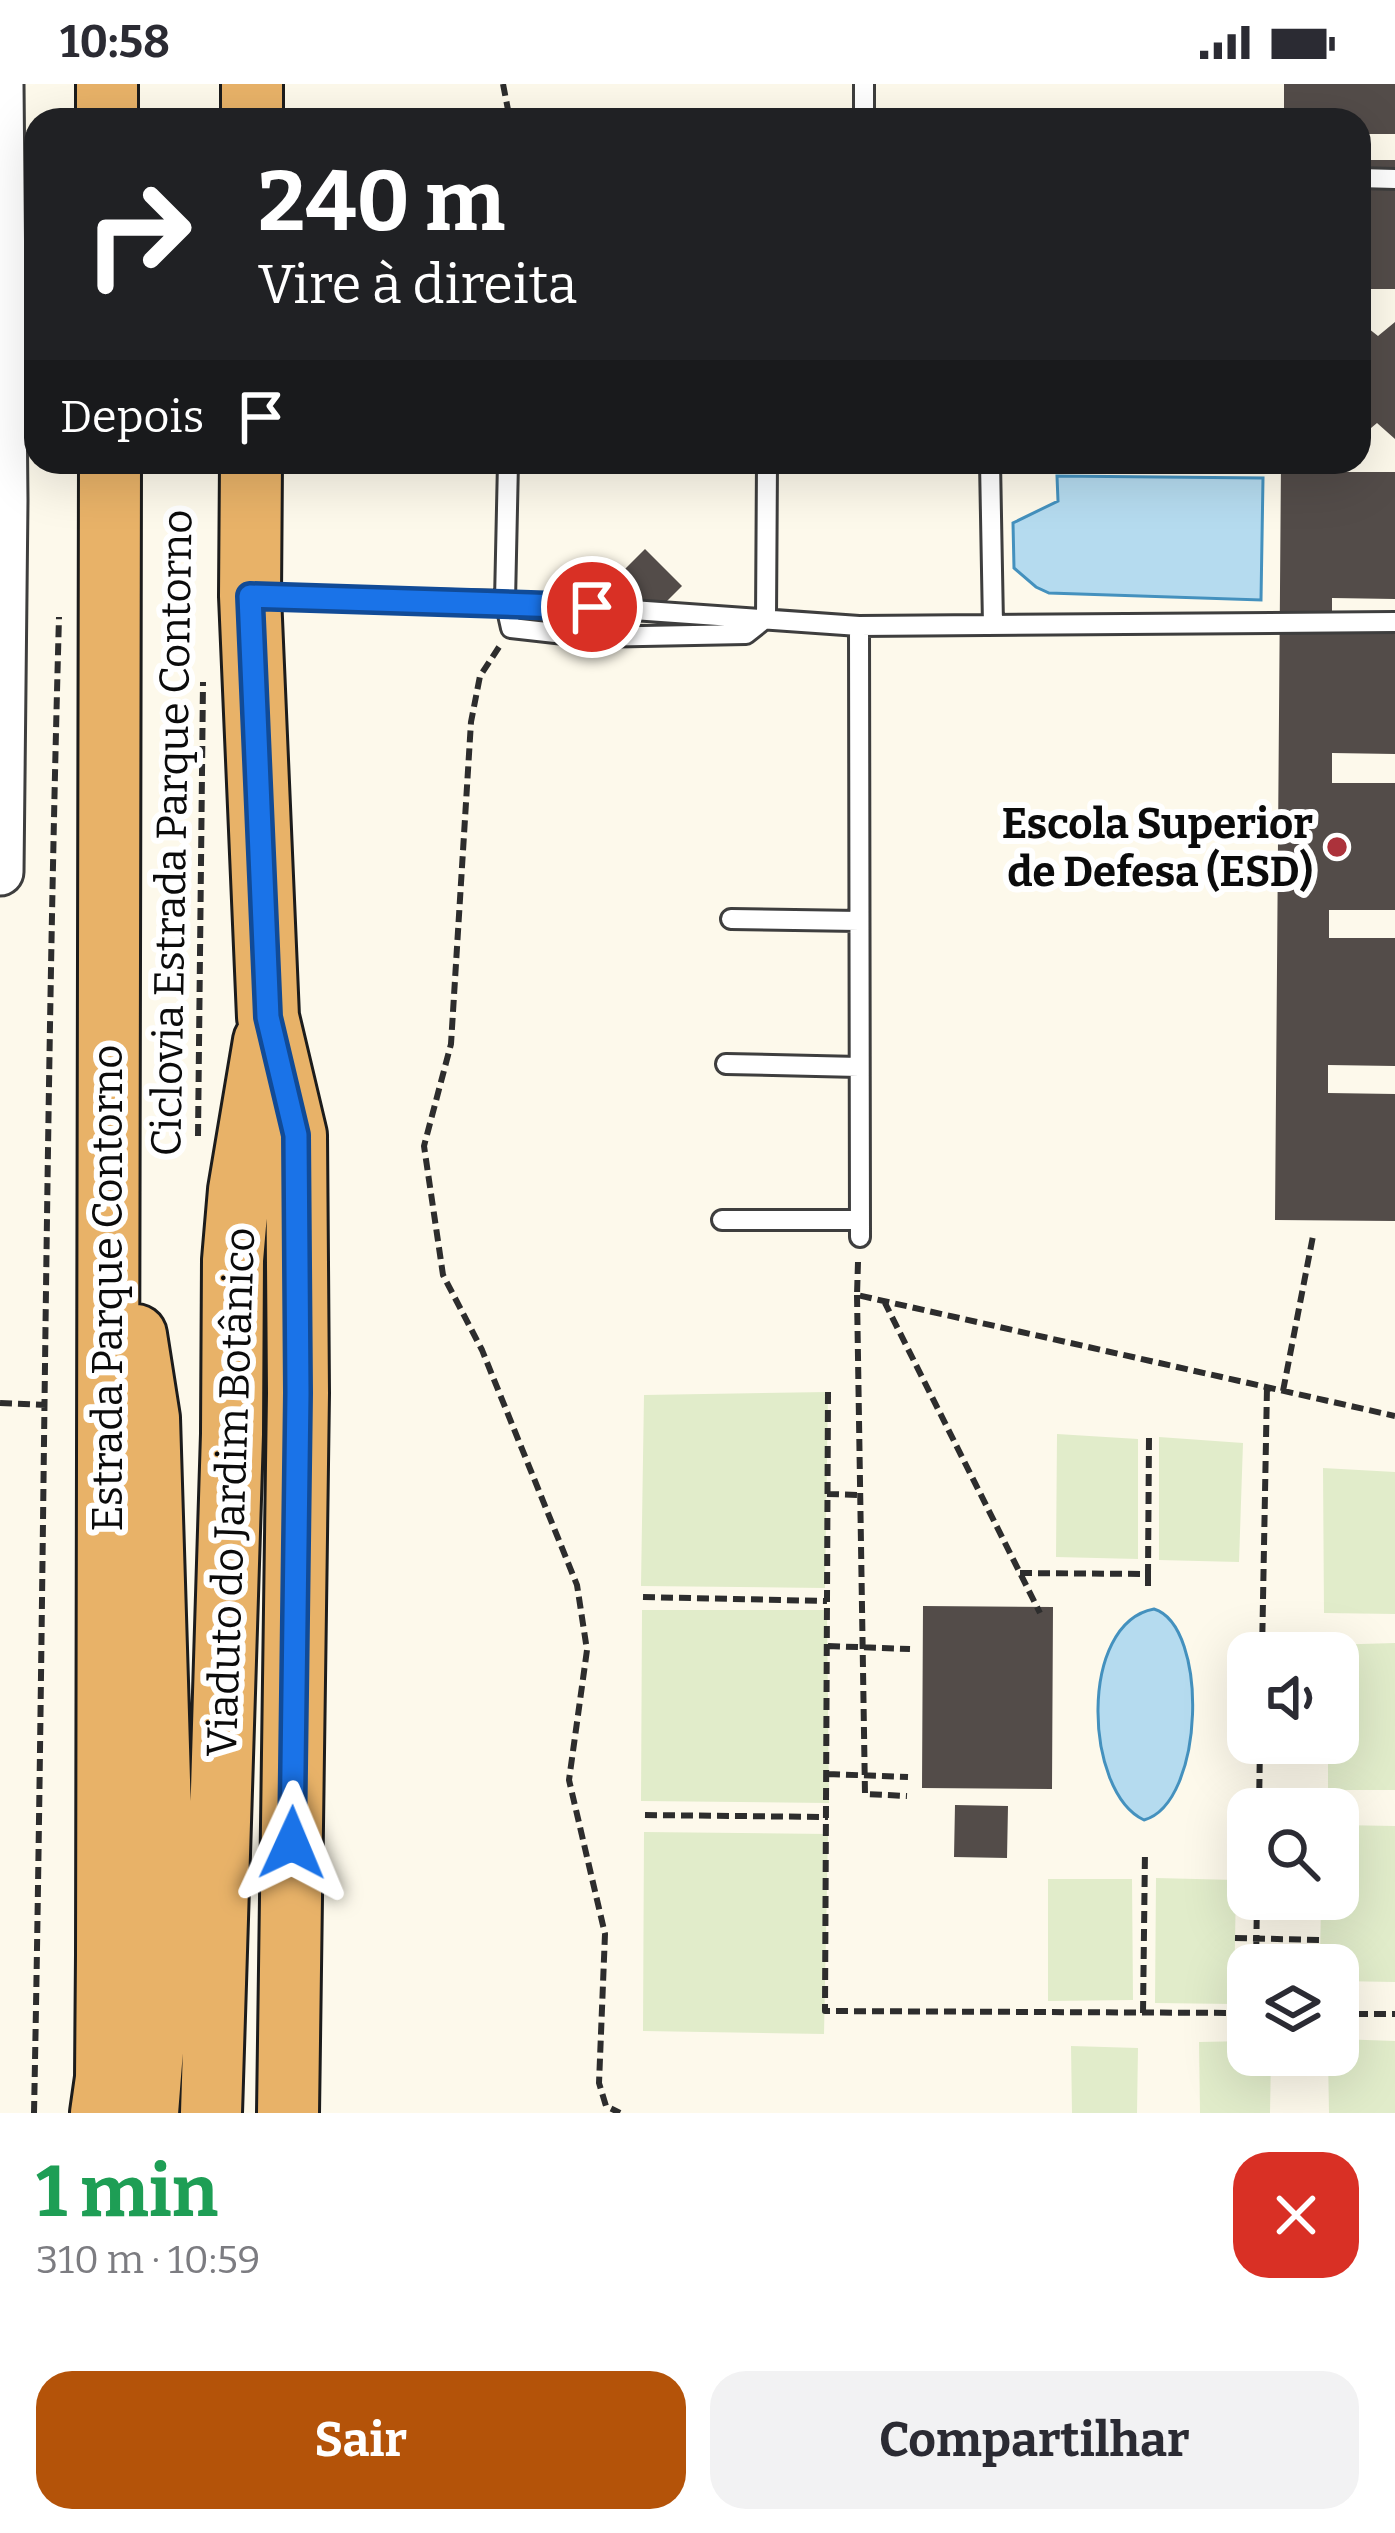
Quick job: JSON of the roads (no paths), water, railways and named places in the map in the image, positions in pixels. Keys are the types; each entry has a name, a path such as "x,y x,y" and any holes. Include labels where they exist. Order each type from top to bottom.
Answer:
{"highway":[{"name":"Estrada Parque Contorno","path":"101,2113 106,2078 110,474"},
{"path":"251,474 250,596 268,1017 296,1135 298,1393 288,2113"},
{"name":"Viaduto do Jardim Botânico","path":"211,2113 233,1260 239,1190 268,1017"},
{"name":"Viaduto do Jardim Botânico","path":"106,1151 149,1418 164,1912 148,2113"}],"street":[{"path":"0,84 4,516 0,872"}],"lane":[{"path":"508,474 506,601 511,628 591,637 746,634 766,618"},
{"path":"766,618 767,474"},
{"path":"990,474 993,624"},
{"path":"250,596 506,601 859,626 1395,622"},
{"path":"722,1220 860,1229 859,626"},
{"path":"731,919 860,921"},
{"path":"726,1064 859,1067"}],"water":[{"path":"1057,476 1263,478 1261,600 1049,593 1036,587 1014,568 1013,523 1058,501"},
{"path":"1154,1609 1172,1622 1184,1647 1193,1714 1179,1782 1164,1807 1144,1820 1124,1803 1110,1777 1098,1709 1112,1644 1129,1621"}],"place":[{"name":"Escola Superior de Defesa (ESD)","path":"1337,847"}]}
